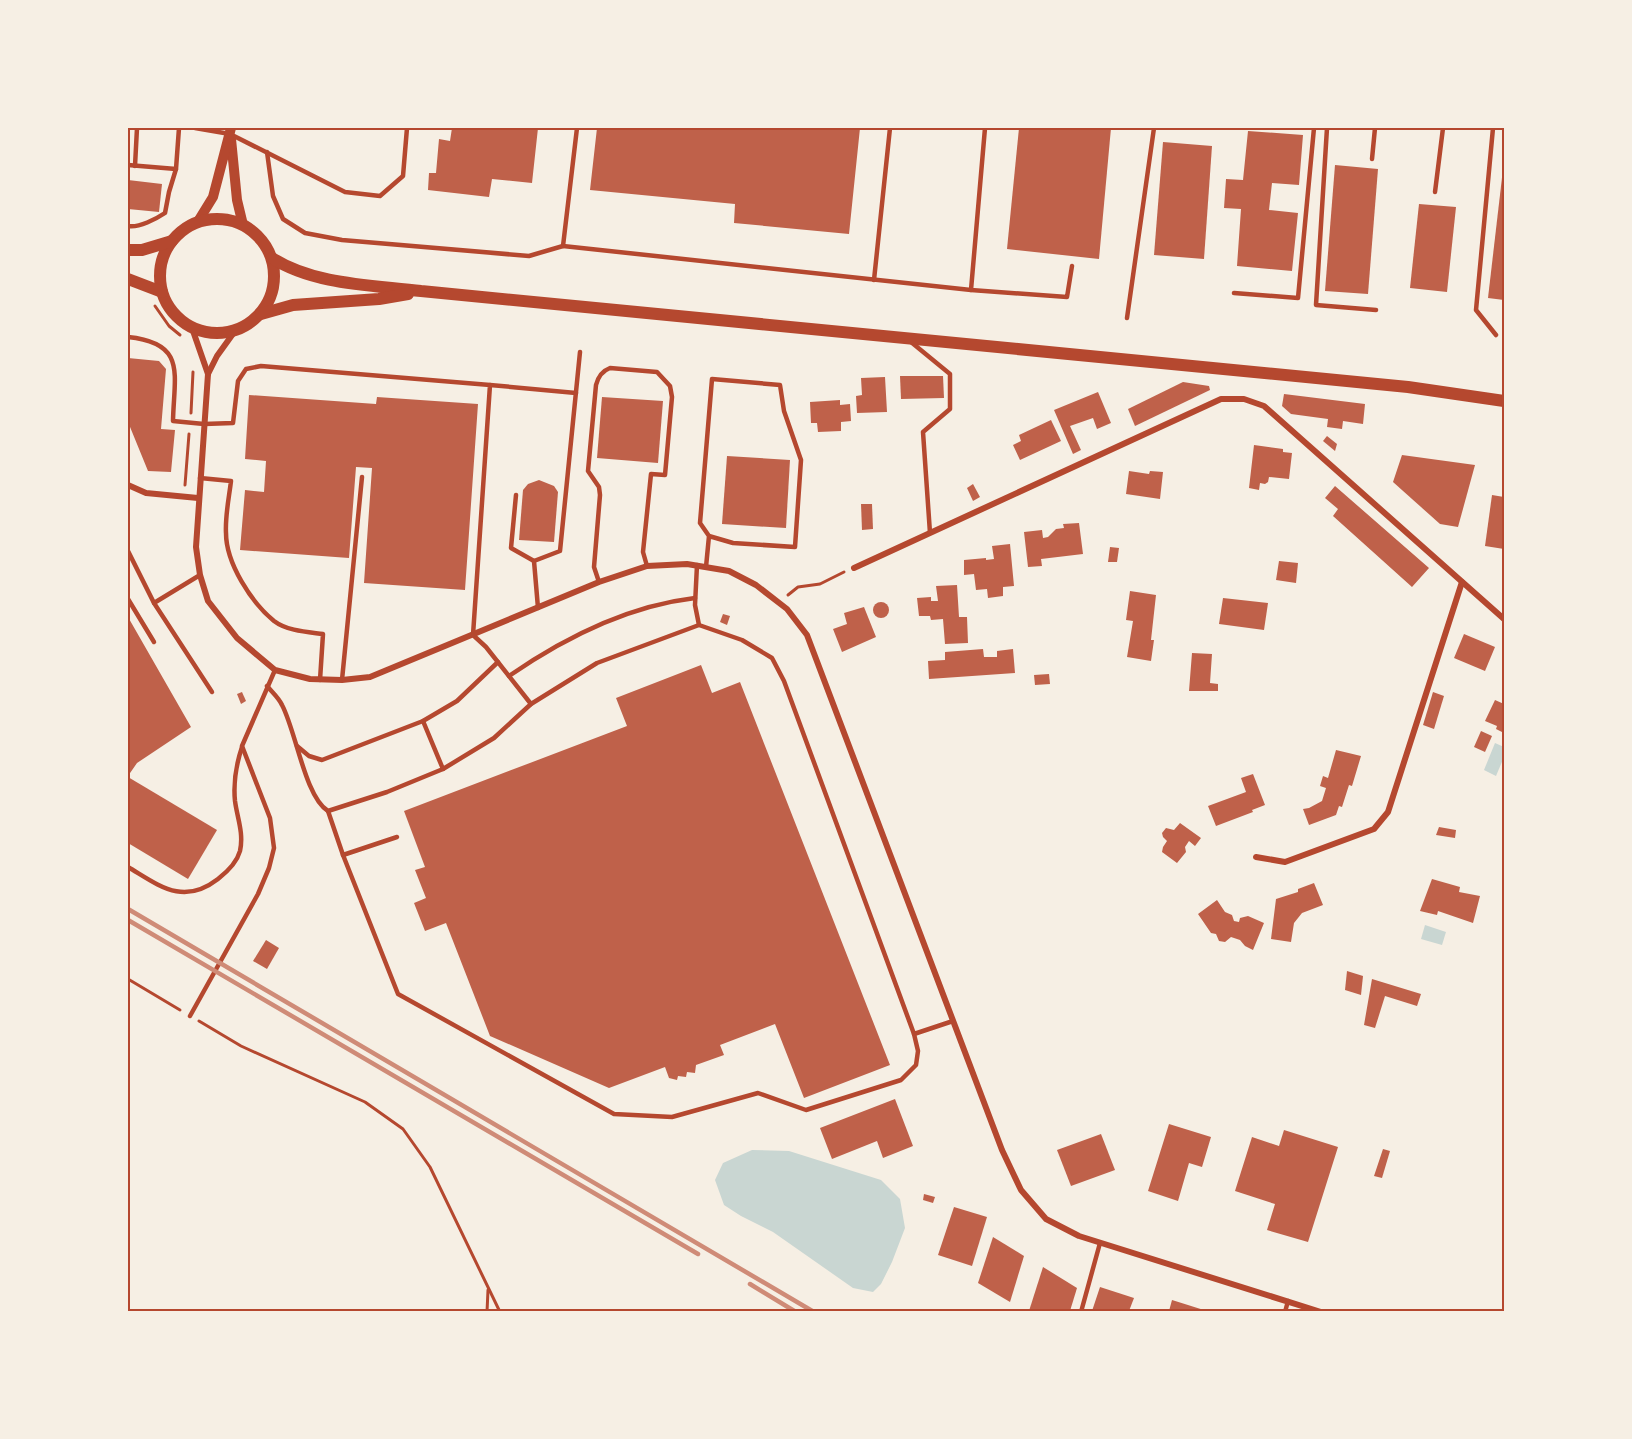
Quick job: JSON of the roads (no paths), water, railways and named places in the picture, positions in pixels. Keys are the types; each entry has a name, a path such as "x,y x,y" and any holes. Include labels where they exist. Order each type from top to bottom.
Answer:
{"main road":[{"path":"213,219 228,220 243,225 265,244 272,258 274,283 270,299 261,314 244,327 235,331 206,333 178,318 168,306 162,292 160,273 164,255 172,241 184,230 197,223 213,219"},
{"path":"128,250 142,250 172,241"},
{"path":"272,258 281,264 315,276 421,291 1408,387 1504,401"},
{"path":"128,279 162,292"},
{"path":"261,314 293,306 378,299 421,291"}],"street":[{"path":"197,223 213,197 230,131"},
{"path":"230,131 237,200 243,225"},
{"path":"192,327 208,374"},
{"path":"235,331 217,356 208,374 196,547 200,575 208,601 237,638 275,670 310,679 342,680 370,677 599,582 647,566 697,565 729,571 756,585 787,609 807,635 1002,1150 1021,1190 1046,1219 1079,1236 1321,1311"},
{"path":"854,568 1221,399 1244,399 1264,406 1504,619"},
{"path":"128,486 146,493 198,498"},
{"path":"1257,857 1285,862 1374,830 1388,812 1462,582"}],"lane":[{"path":"135,166 137,128"},
{"path":"128,226 133,227 165,213 176,169 179,128"},
{"path":"195,128 230,131 345,192 380,196 403,176 407,128"},
{"path":"563,246 577,128"},
{"path":"874,280 890,128"},
{"path":"971,290 986,128"},
{"path":"1127,318 1154,128"},
{"path":"1234,293 1298,298 1314,128"},
{"path":"1328,128 1316,306 1377,310"},
{"path":"1372,159 1375,128"},
{"path":"1435,192 1443,128"},
{"path":"1493,128 1476,310 1496,335"},
{"path":"267,152 273,196 283,219 305,233 342,240 529,256 563,246 971,290 1067,297 1072,266"},
{"path":"128,165 176,169"},
{"path":"128,337 147,339 166,349 174,368 173,421 204,424 233,423 238,381 246,369 261,366 576,393"},
{"path":"908,339 950,374 951,410 923,432 930,533"},
{"path":"534,561 560,551 580,352"},
{"path":"599,582 594,567 600,495 599,487 588,471 596,385 598,377 605,370 657,372 670,386 672,397 665,475 651,474 643,552 647,566"},
{"path":"706,567 709,536 699,523 712,379 780,385 784,411 801,460 795,547 733,543 709,536"},
{"path":"490,385 473,635 531,704"},
{"path":"342,680 362,477"},
{"path":"200,478 231,482 225,534 231,560 242,585 275,622 302,632 323,634 320,680"},
{"path":"516,495 511,548 534,561"},
{"path":"128,551 154,603 212,692"},
{"path":"534,561 538,608"},
{"path":"697,565 695,598 699,625"},
{"path":"154,603 200,575"},
{"path":"128,598 154,642"},
{"path":"509,676 579,634 658,604 695,598"},
{"path":"267,686 282,704 312,791 321,807 328,812 398,994 614,1114 672,1117 758,1093 806,1110 901,1080 916,1065 918,1051 914,1034 784,681 772,658 742,640 699,625 597,663 531,704 494,738 443,769 387,792 328,812"},
{"path":"297,746 309,756 322,760 423,721 457,701 498,662"},
{"path":"128,867 167,890 188,894 209,886 229,870 240,852 241,832 235,801 235,770 242,746 275,670"},
{"path":"423,721 443,769"},
{"path":"190,1016 258,894 269,868 274,848 270,818 242,746"},
{"path":"343,855 397,837"},
{"path":"914,1034 953,1021"},
{"path":"1081,1311 1100,1243"},
{"path":"1285,1311 1288,1301"}],"railway":[{"path":"128,909 814,1312"},
{"path":"128,920 698,1254"},
{"path":"750,1284 796,1312"}]}
